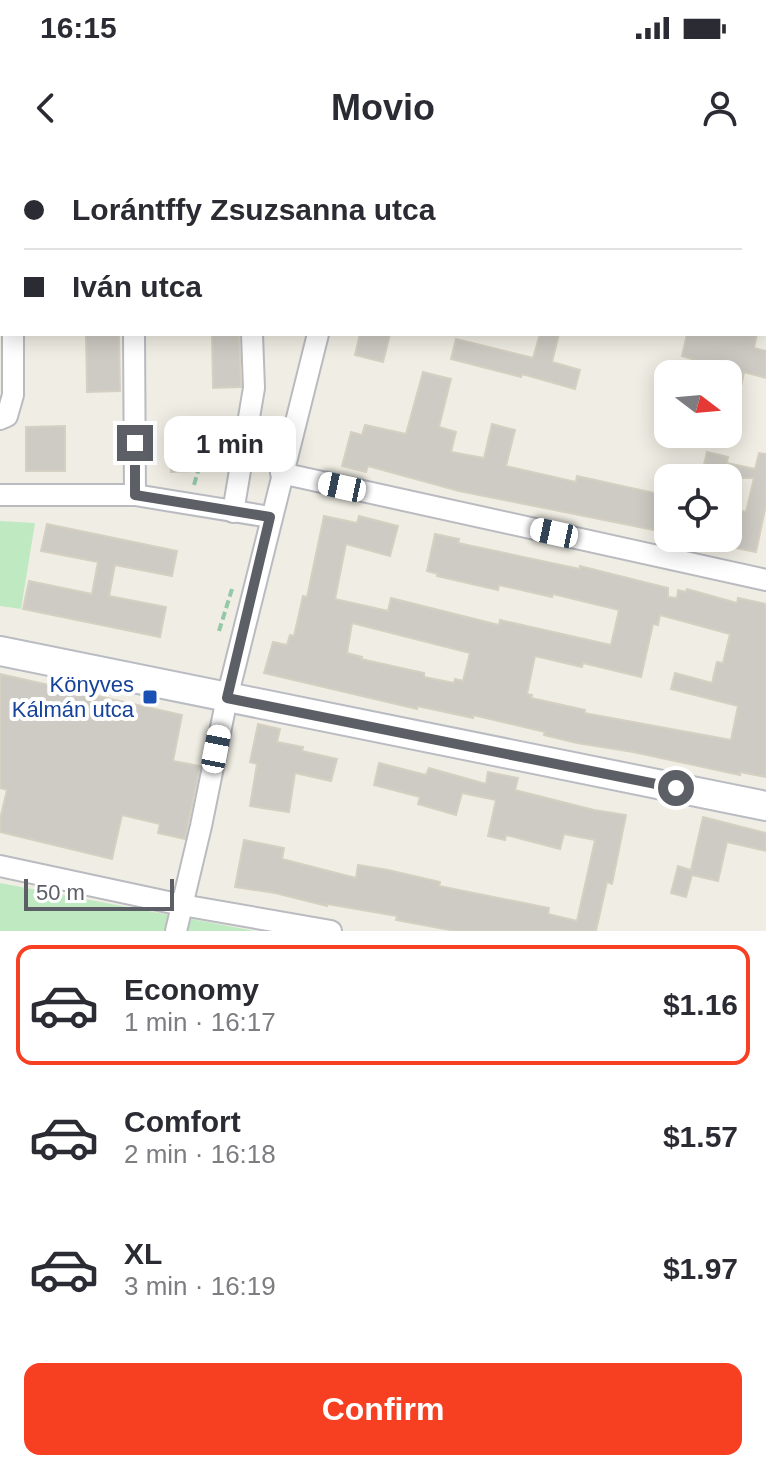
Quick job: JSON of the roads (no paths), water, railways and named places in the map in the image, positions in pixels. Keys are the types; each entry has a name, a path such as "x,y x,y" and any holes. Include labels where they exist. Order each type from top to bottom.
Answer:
{"main road":[{"path":"0,651 766,806"}],"street":[{"path":"0,419 7,416 13,395 13,336"},
{"path":"134,336 135,495"},
{"path":"233,512 254,388 252,336"},
{"path":"176,931 270,517 317,336"},
{"path":"281,473 766,580"},
{"path":"0,495 135,495 270,517"},
{"path":"0,866 182,905 331,931"}],"place":[{"name":"Könyves Kálmán utca","path":"150,697"}]}
